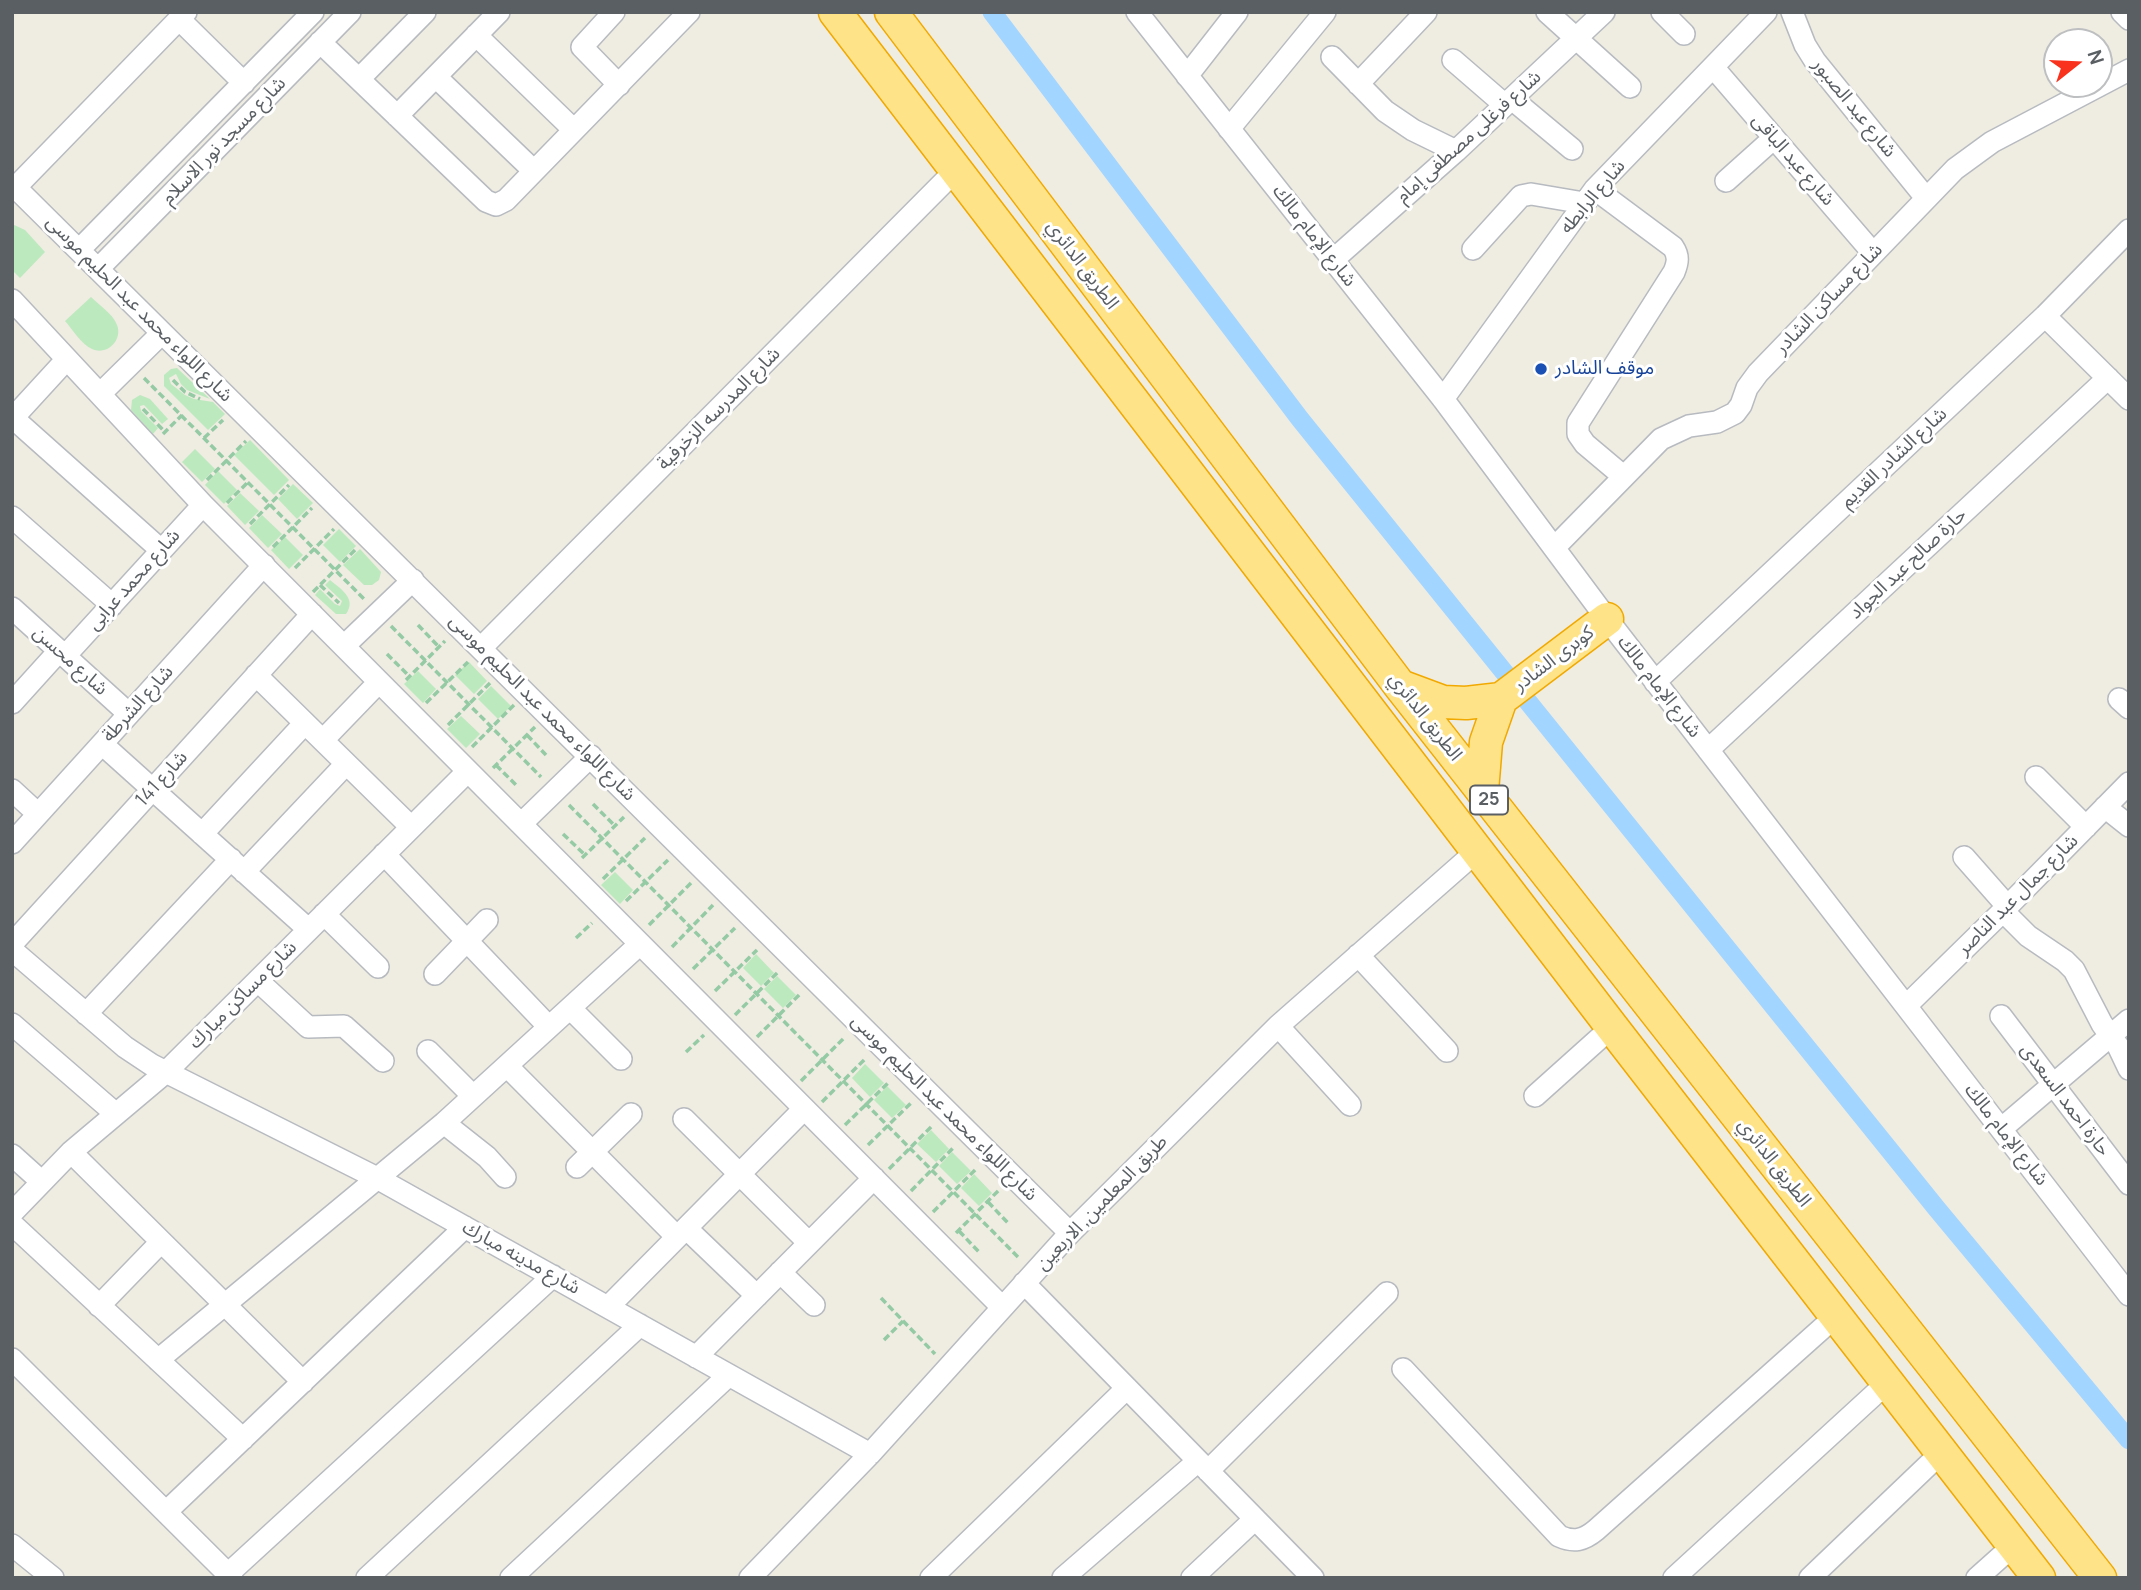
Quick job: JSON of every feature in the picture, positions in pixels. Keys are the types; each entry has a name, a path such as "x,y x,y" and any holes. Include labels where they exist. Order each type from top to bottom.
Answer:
{"highway":[{"path":"840,19 862,24 874,12"},
{"name":"الطريق الدائري","path":"891,12 1400,686 2092,1574"},
{"name":"الطريق الدائري","path":"840,19 1612,1027 2039,1578"},
{"path":"897,93 895,84 903,68 911,63 929,63"},
{"name":"كوبرى الشادر","path":"1400,686 1443,702 1466,703 1501,699 1607,619"},
{"name":"كوبرى الشادر","path":"1482,791 1486,742 1501,699"}],"street":[{"name":"شارع مسجد نور الاسلام","path":"79,250 313,12"},
{"name":"شارع مسجد نور الاسلام","path":"98,269 350,12"},
{"path":"359,79 425,12"},
{"path":"397,116 499,12"},
{"path":"320,42 491,204 502,204 689,12"},
{"name":"شارع الإمام مالك","path":"1137,12 1443,399 1707,750 2129,1295"},
{"path":"1187,76 1237,12"},
{"path":"1229,129 1325,12"},
{"path":"1359,84 1426,12"},
{"path":"1547,12 1630,87"},
{"name":"شارع فرغلى مصطفى إمام","path":"1333,260 1456,151 1604,12"},
{"path":"1662,12 1684,34"},
{"name":"شارع الرابطه","path":"1443,399 1590,196 1766,12"},
{"name":"شارع عبد الصبور","path":"1792,12 1805,45 1815,61 1926,198"},
{"path":"2122,12 2129,19"},
{"path":"13,188 183,16 244,83"},
{"path":"603,16 582,49 619,85"},
{"path":"476,35 574,130"},
{"path":"1332,57 1398,121 1456,151"},
{"path":"1453,60 1572,149"},
{"name":"شارع عبد الباقى","path":"1713,67 1873,254"},
{"name":"شارع مساكن الشادر","path":"1554,548 1653,445 1670,433 1689,426 1717,422 1735,413 1758,373 1955,169 1992,142 2129,70"},
{"path":"436,77 534,171"},
{"path":"1726,181 1774,138"},
{"name":"شارع المدرسه الزخرفية","path":"481,648 957,169"},
{"name":"شارع اللواء محمد عبد الحليم موسى","path":"13,188 527,692 1070,1233"},
{"path":"1473,250 1517,199 1526,194 1590,196 1673,247 1677,253 1678,261 1674,272 1578,423 1578,434 1585,444 1623,476"},
{"name":"شارع الشادر القديم","path":"1655,682 2045,316 2129,230"},
{"path":"13,302 203,505 1002,1307"},
{"path":"2045,316 2121,385"},
{"path":"100,394 162,333"},
{"path":"67,359 13,418 161,550"},
{"name":"حارة صالح عبد الجواد","path":"1707,750 2121,385"},
{"name":"شارع محمد عرابى","path":"13,700 112,605 203,505"},
{"path":"12,517 112,605"},
{"name":"شارع الشرطة","path":"12,843 261,563"},
{"path":"344,646 413,580"},
{"name":"شارع محسن","path":"12,608 129,714"},
{"name":"شارع 141","path":"12,944 256,675 307,609"},
{"path":"256,675 411,827"},
{"path":"323,740 386,688"},
{"path":"202,834 305,723"},
{"path":"102,744 308,929"},
{"path":"521,824 592,757"},
{"path":"86,1014 346,764"},
{"name":"شارع مساكن مبارك","path":"12,1213 71,1152 166,1072 468,771"},
{"path":"2036,777 2086,827"},
{"name":"شارع جمال عبد الناصر","path":"1906,1006 2006,909 2129,783"},
{"path":"12,790 38,814"},
{"path":"2105,807 2129,826"},
{"name":"طريق المعلمين, الاربعين","path":"750,1578 870,1454 1070,1233 1278,1026 1478,851"},
{"path":"384,854 549,1027"},
{"path":"1964,857 2028,936 2074,970 2122,1052 2129,1069"},
{"path":"324,914 378,967"},
{"path":"435,974 487,920"},
{"path":"158,1360 444,1123 570,1008 638,941"},
{"name":"شارع مدينه مبارك","path":"12,950 138,1056 377,1178 870,1454"},
{"path":"1358,956 1447,1051"},
{"path":"258,981 308,1027 344,1026 383,1061"},
{"path":"570,1008 621,1059"},
{"name":"حارة احمد السعدى","path":"2001,1016 2129,1184"},
{"path":"2000,1129 2129,1020"},
{"path":"12,1024 116,1114"},
{"path":"1278,1026 1350,1105"},
{"path":"1535,1096 1612,1027"},
{"path":"428,1051 473,1096"},
{"path":"507,1066 593,1152 757,1296"},
{"path":"608,1307 739,1174 807,1111"},
{"path":"577,1167 631,1114"},
{"path":"684,1119 809,1243"},
{"path":"444,1123 487,1157 505,1177"},
{"path":"71,1152 303,1382"},
{"path":"12,1155 43,1182"},
{"path":"696,1357 875,1180"},
{"path":"12,1224 243,1439"},
{"path":"166,1513 465,1227"},
{"path":"99,1306 161,1241"},
{"path":"780,1272 814,1305"},
{"path":"12,1359 230,1576 553,1276"},
{"path":"1029,1278 1127,1388 1313,1578"},
{"path":"1063,1578 1203,1466 1387,1293"},
{"path":"1403,1369 1559,1536 1574,1541 1583,1539 1596,1530 1836,1315"},
{"path":"367,1578 640,1325"},
{"path":"511,1578 729,1375"},
{"path":"1674,1578 1888,1382"},
{"path":"931,1578 1127,1388"},
{"path":"1810,1578 1942,1452"},
{"path":"1192,1578 1255,1519"},
{"path":"12,1545 53,1578"},
{"path":"1977,1578 2014,1545"}],"path":[{"path":"131,364 932,1170 975,1214 1029,1278"},
{"path":"204,438 236,406"},
{"path":"143,409 166,432"},
{"path":"150,447 182,415"},
{"path":"203,505 226,460 258,428"},
{"path":"236,538 302,471"},
{"path":"203,505 248,482"},
{"path":"261,563 292,527 326,494"},
{"path":"281,583 347,515"},
{"path":"307,609 320,585 368,536"},
{"path":"320,585 339,603"},
{"path":"418,625 439,647"},
{"path":"386,688 410,676 459,626"},
{"path":"413,716 481,648"},
{"path":"387,654 410,676"},
{"path":"435,738 503,669"},
{"path":"468,771 492,727 527,692"},
{"path":"468,771 496,765 548,713"},
{"path":"527,735 546,755"},
{"path":"496,765 517,786"},
{"path":"568,872 638,803"},
{"path":"593,804 615,825"},
{"path":"590,893 659,824"},
{"path":"563,834 585,855"},
{"path":"612,915 682,846"},
{"path":"638,941 668,905 705,869"},
{"path":"658,961 727,891"},
{"path":"679,983 749,913"},
{"path":"701,1005 771,936"},
{"path":"686,1052 756,993 793,957"},
{"path":"744,1048 815,979"},
{"path":"789,1093 859,1023"},
{"path":"807,1111 843,1081 880,1044"},
{"path":"833,1137 903,1068"},
{"path":"855,1159 925,1089"},
{"path":"875,1180 947,1111"},
{"path":"899,1203 968,1132"},
{"path":"920,1225 991,1154"},
{"path":"942,1247 1013,1177"},
{"path":"988,1202 1008,1223"},
{"path":"959,1231 979,1252"},
{"path":"881,1298 948,1367"},
{"path":"884,1340 903,1321"}],"green space":[{"path":"12,224 25,230 45,252 20,278 12,270"},
{"path":"91,297 109,313 118,331 116,341 112,345 98,351 88,347 65,321"},
{"path":"177,368 210,399 187,390 176,374 169,378 171,384 194,399 213,402 225,414 208,430 164,386 164,375"},
{"path":"140,395 150,399 168,419 162,424 144,405 140,406 141,411 158,428 153,434 131,410 132,400"},
{"path":"250,440 289,480 274,495 234,455"},
{"path":"195,449 215,469 202,482 182,462"},
{"path":"218,471 237,490 224,504 205,485"},
{"path":"293,484 313,503 297,519 278,499"},
{"path":"240,493 259,511 245,525 227,506"},
{"path":"262,515 282,534 268,548 249,528"},
{"path":"339,529 356,546 340,562 323,545"},
{"path":"285,537 303,555 289,569 271,550"},
{"path":"360,549 381,572 379,580 372,585 364,585 343,565"},
{"path":"330,580 349,599 346,614 336,614 315,595 320,589 340,606 342,601 325,585"},
{"path":"469,662 487,681 474,694 455,675"},
{"path":"418,671 436,689 423,703 404,684"},
{"path":"491,686 511,706 498,719 478,699"},
{"path":"461,716 480,734 466,748 447,729"},
{"path":"615,872 633,890 620,904 601,885"},
{"path":"756,954 774,973 761,986 743,968"},
{"path":"777,976 796,995 783,1008 764,989"},
{"path":"865,1064 884,1083 870,1097 852,1078"},
{"path":"887,1086 906,1105 892,1118 874,1100"},
{"path":"931,1130 949,1149 936,1162 917,1144"},
{"path":"952,1152 971,1171 957,1184 939,1166"},
{"path":"974,1174 992,1193 979,1206 961,1188"}],"waterway":[{"path":"992,12 1300,419 1937,1209 2129,1440"}],"place":[{"name":"موقف الشادر","path":"1541,369"}]}
